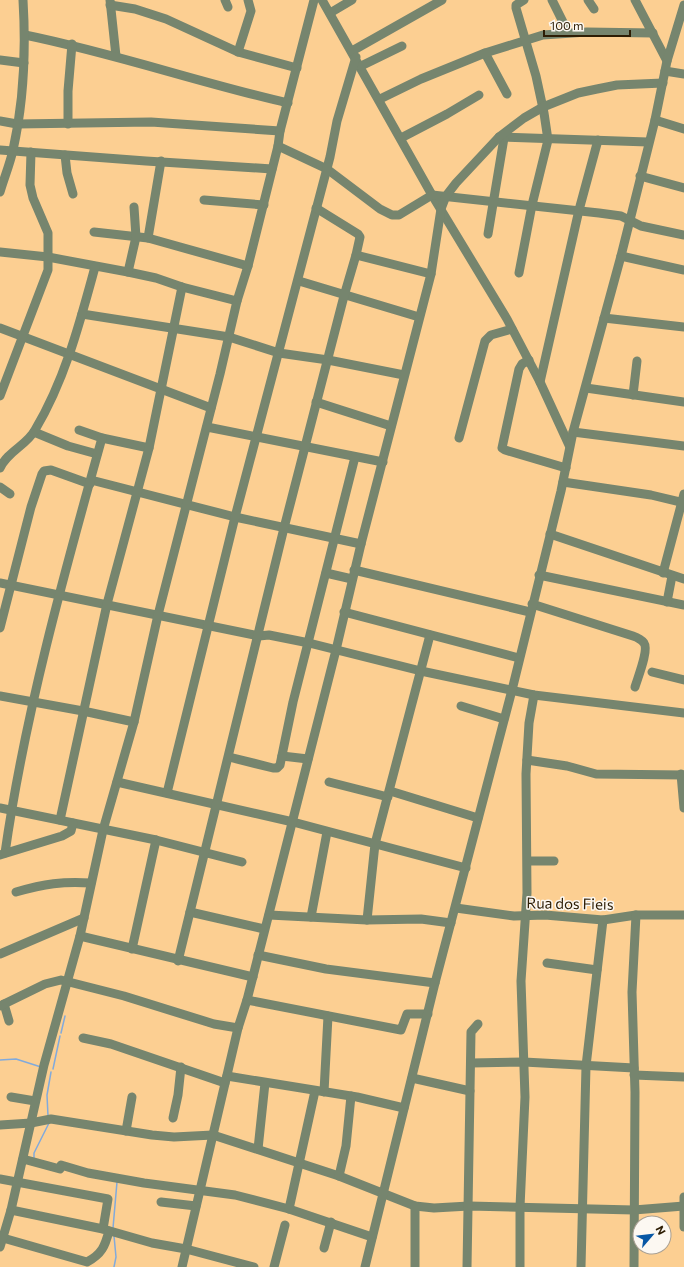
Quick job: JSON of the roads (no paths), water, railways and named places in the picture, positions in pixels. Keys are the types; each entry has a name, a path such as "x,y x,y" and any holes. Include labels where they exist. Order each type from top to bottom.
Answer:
{"street":[{"path":"0,192 13,151 22,93 26,35 23,0"},
{"path":"238,52 251,11 248,0"},
{"path":"0,1179 17,1181 108,1199 104,1248 97,1257 87,1262 1,1243 3,1227 11,1210 17,1181 22,1159 31,1124 35,1101 80,936 103,830 134,722 158,615 188,504 237,301 264,206 280,131 314,0"},
{"path":"322,0 380,99 432,195 512,329 540,382 569,445"},
{"path":"330,13 352,0"},
{"path":"167,793 210,626 235,517 299,281 354,54 428,4 442,0"},
{"path":"519,273 532,205 548,140 543,107 516,5 524,0"},
{"path":"552,0 568,32"},
{"path":"588,0 594,9"},
{"path":"635,0 666,61"},
{"path":"116,56 110,2 166,19 238,52 297,68"},
{"path":"365,1267 435,983 456,908 512,690 563,482 569,445 586,388 621,256 648,142 655,120 666,61 684,5"},
{"path":"380,99 421,79 485,53 526,39 568,32 653,34"},
{"path":"26,35 72,44 238,92 288,103"},
{"path":"68,124 68,91 72,44"},
{"path":"361,66 402,46"},
{"path":"485,53 507,94"},
{"path":"0,60 24,63"},
{"path":"665,71 684,74"},
{"path":"182,1267 238,1028 247,1000 264,929 293,822 336,650 354,570 431,274 441,209 446,196 453,186 502,138 524,118 543,107 578,93 597,88 617,85 663,83"},
{"path":"401,138 447,114 478,95"},
{"path":"655,120 684,129"},
{"path":"0,121 17,124 151,122 280,131"},
{"path":"502,138 648,142"},
{"path":"488,234 502,138"},
{"path":"540,382 579,210 598,140"},
{"path":"278,146 327,169 380,209 392,216 399,215 432,195 579,210 621,216 641,226 684,235"},
{"path":"0,150 272,169"},
{"path":"0,396 22,337 47,277 48,232 33,198 30,185 31,152"},
{"path":"65,155 67,173 73,194"},
{"path":"148,238 161,161"},
{"path":"640,176 684,188"},
{"path":"204,200 264,206"},
{"path":"128,272 136,237 134,207"},
{"path":"178,961 259,636 284,528 356,255 358,234 316,208"},
{"path":"94,232 148,238 248,266"},
{"path":"0,252 48,257 128,272 156,278 182,287 237,301"},
{"path":"356,255 431,274"},
{"path":"621,256 684,270"},
{"path":"1,465 11,452 34,432 52,395 69,354 95,267"},
{"path":"299,281 344,296 419,317"},
{"path":"60,820 107,604 149,448 182,287"},
{"path":"82,314 229,337 279,353 328,360 404,375"},
{"path":"604,318 684,327"},
{"path":"0,328 211,408"},
{"path":"459,438 485,341 491,336 512,329"},
{"path":"528,360 522,364 519,369 502,448 566,468"},
{"path":"633,395 637,361"},
{"path":"586,388 684,402"},
{"path":"316,402 391,426"},
{"path":"207,427 258,436 356,458 383,462"},
{"path":"79,430 102,438 149,448"},
{"path":"34,432 68,446 98,454"},
{"path":"573,432 684,446"},
{"path":"73,823 71,831 62,836 2,854 34,702 59,596 102,438"},
{"path":"229,757 278,768 280,766 326,573 356,458"},
{"path":"0,628 31,507 44,471 51,470 90,482 138,491 235,517 361,544"},
{"path":"563,482 683,500 667,575 667,602"},
{"path":"0,487 10,494"},
{"path":"550,534 667,575 684,579"},
{"path":"354,570 531,608 632,636 642,641 645,645 645,652 635,687"},
{"path":"326,573 352,579"},
{"path":"539,575 684,605"},
{"path":"0,583 259,636 269,635 309,643 421,671 534,695 684,713"},
{"path":"344,612 519,658"},
{"path":"368,920 368,900 375,844 430,635"},
{"path":"652,672 684,680"},
{"path":"520,1267 520,1207 525,1097 521,981 526,916 528,860 527,760 529,723 534,695"},
{"path":"0,696 84,711 134,722"},
{"path":"462,706 504,719"},
{"path":"282,756 308,759"},
{"path":"527,760 567,766 596,774 683,774 684,808"},
{"path":"117,782 217,806 293,822 466,868"},
{"path":"329,782 389,794 478,818"},
{"path":"0,808 156,840 242,862"},
{"path":"311,917 326,832"},
{"path":"132,949 156,840"},
{"path":"528,860 554,861"},
{"path":"16,892 56,882 91,883"},
{"name":"Rua dos Fieis","path":"456,908 526,916 545,915 603,920 636,915 684,915"},
{"path":"190,912 264,929"},
{"path":"269,915 368,920 421,920 451,923"},
{"path":"634,1267 634,1071 632,992 636,915"},
{"path":"0,954 84,918"},
{"path":"581,1267 581,1210 586,1066 603,920"},
{"path":"80,936 178,961 253,977"},
{"path":"258,955 339,971 435,983"},
{"path":"547,963 597,970"},
{"path":"9,1021 2,1005 46,984 60,980 124,996 214,1024 238,1028"},
{"path":"247,1000 401,1030 407,1014 428,1014"},
{"path":"288,1209 319,1091 328,1016"},
{"path":"467,1267 471,1032 478,1024"},
{"path":"83,1038 111,1044 226,1080 265,1083 351,1096 404,1108"},
{"path":"471,1063 524,1062 586,1066 684,1077"},
{"path":"173,1118 178,1095 181,1067"},
{"path":"412,1078 470,1091"},
{"path":"258,1150 265,1083"},
{"path":"339,1176 346,1146 351,1096"},
{"path":"11,1097 35,1101"},
{"path":"126,1131 132,1097"},
{"path":"0,1125 31,1124 51,1119 174,1137 213,1135 300,1162 383,1192 415,1206 434,1208 469,1206 581,1210 634,1210 684,1206"},
{"path":"22,1159 60,1169 61,1165 88,1173 200,1192 226,1194 288,1209 331,1222 372,1237"},
{"path":"684,1197 684,1227"},
{"path":"161,1202 196,1206"},
{"path":"415,1206 415,1267"},
{"path":"11,1210 106,1230 152,1243 186,1249 238,1265 254,1267"},
{"path":"324,1248 331,1222"},
{"path":"274,1267 285,1225"}],"waterway":[{"path":"61,1033 65,1016"},
{"path":"53,1069 60,1036"},
{"path":"0,1060 16,1059 41,1067"},
{"path":"48,1116 47,1095 51,1072"},
{"path":"34,1158 34,1153 49,1123"},
{"path":"113,1228 117,1182"},
{"path":"114,1236 116,1257 114,1267"}]}
